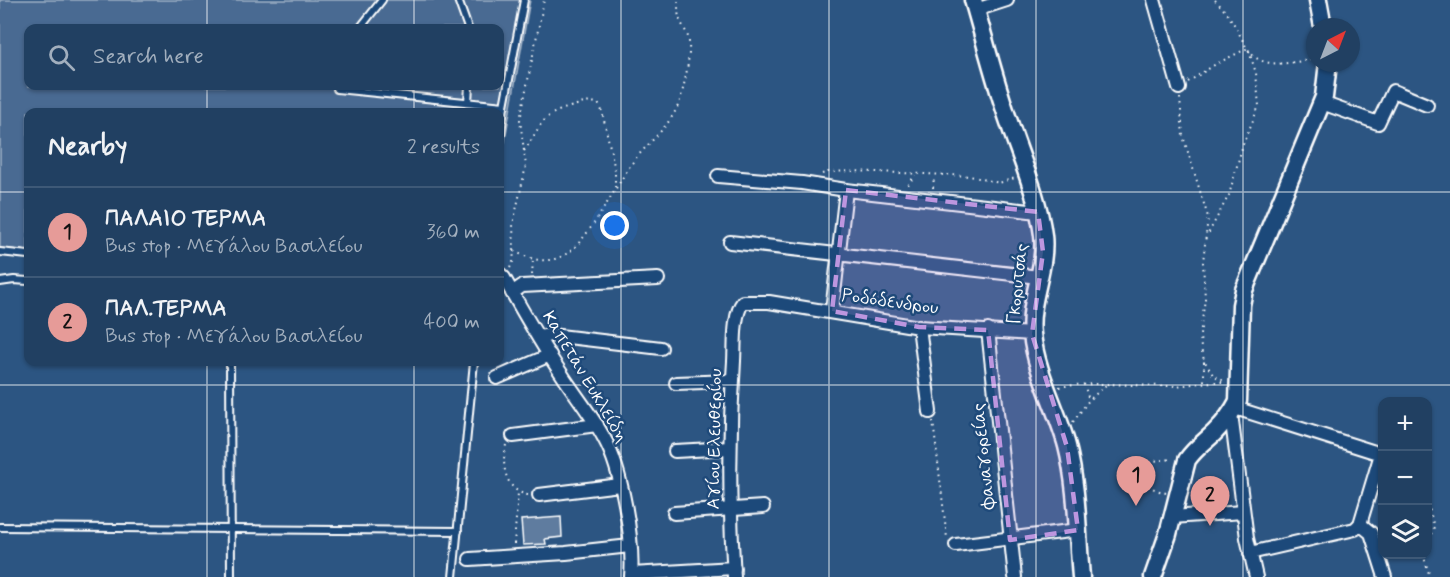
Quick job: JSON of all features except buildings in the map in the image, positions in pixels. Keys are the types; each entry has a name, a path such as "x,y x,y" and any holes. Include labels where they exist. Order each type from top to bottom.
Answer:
{"street":[{"path":"974,5 1007,0"},
{"path":"1154,0 1179,88"},
{"path":"1318,0 1321,18"},
{"name":"Γκορυτσάς","path":"974,5 1038,212 1043,236 1032,334 1046,389 1062,430 1073,472 1077,499 1081,577"},
{"path":"1153,577 1168,534 1188,460 1233,411 1238,401 1241,305 1244,290 1322,103 1327,72"},
{"path":"1322,103 1378,123 1393,91 1427,105"},
{"path":"718,176 802,183 1038,212"},
{"path":"832,311 846,190"},
{"path":"730,242 1039,277"},
{"name":"Καπετάν Ευκλείδη","path":"504,279 605,439 620,485 627,518 632,575"},
{"path":"512,293 522,286 658,279"},
{"name":"Ροδόδενδρου","path":"743,302 769,302 919,327 1032,334"},
{"name":"Αγίου Ελευθερίου","path":"734,572 730,448 732,381 736,327 740,305 743,302"},
{"path":"919,327 930,412"},
{"name":"Φαναγορείας","path":"988,330 1015,577"},
{"path":"539,337 551,336 661,348"},
{"path":"497,378 550,355"},
{"path":"676,383 732,381"},
{"path":"1233,411 1244,512 1256,577"},
{"path":"1233,411 1381,454 1360,524 1355,529 1250,553"},
{"path":"513,436 597,425"},
{"path":"675,451 730,448"},
{"path":"539,495 620,485"},
{"path":"674,513 763,507"},
{"path":"1172,517 1244,512"},
{"path":"1360,524 1371,533 1385,577"},
{"path":"956,545 1078,530"},
{"path":"470,559 630,546"},
{"path":"632,575 734,572"}],"lane":[{"path":"363,24 382,0"},
{"path":"458,0 467,24"},
{"path":"347,90 504,106 524,0"},
{"path":"468,102 469,90"},
{"path":"0,252 24,255"},
{"path":"0,282 24,281"},
{"path":"230,366 231,577"},
{"path":"453,577 474,366"},
{"path":"0,527 458,531"}],"path":[{"path":"504,273 513,262 513,224 526,166 520,120 544,0"},
{"path":"514,251 529,259 540,261 567,254 596,220 642,150 664,128 674,114 681,99 689,42 679,16 678,0"},
{"path":"1215,0 1255,57 1266,62 1306,60"},
{"path":"1204,382 1204,360 1200,335 1205,299 1203,262 1208,217 1183,136 1179,88 1216,64 1248,48"},
{"path":"1207,236 1229,195 1243,144 1259,106 1256,73 1248,48"},
{"path":"524,152 543,120 556,110 589,102 598,103 602,111 615,170 615,190"},
{"path":"802,183 828,172 970,176 999,183 1025,172"},
{"path":"1046,389 1084,384 1169,386 1227,382 1214,375 1204,360"},
{"path":"1084,384 1089,400"},
{"path":"1062,430 1107,384"},
{"path":"930,412 935,427 947,542 950,545 956,545"},
{"path":"513,436 506,444 505,474 511,486 518,493 539,495"},
{"path":"1177,496 1150,487 1143,479 1142,468 1152,461 1188,460"},
{"path":"514,557 518,493"},
{"path":"1424,559 1430,577"}],"highlighted area":[{"path":"846,190 1038,212 1043,252 1032,334 1067,447 1078,530 1010,540 988,330 919,327 832,311"}],"shaded area":[{"path":"0,0 530,0 504,145 504,108 24,108 24,251 0,248"}],"place":[{"name":"ΠΑΛΑΙΟ ΤΕΡΜΑ","path":"1136,506"},
{"name":"ΠΑΛ.ΤΕΡΜΑ","path":"1210,526"}]}
